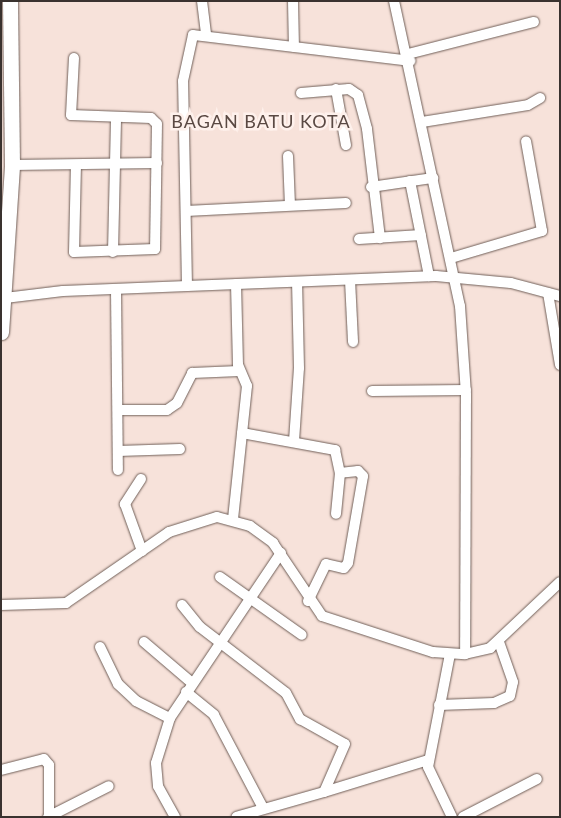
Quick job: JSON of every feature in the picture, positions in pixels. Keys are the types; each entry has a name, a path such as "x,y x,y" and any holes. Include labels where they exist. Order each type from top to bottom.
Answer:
{"highway":[{"path":"1,331 12,165 10,1"}],"street":[{"path":"202,1 206,35"},
{"path":"292,1 294,46"},
{"path":"394,1 409,57 433,178 456,277 466,390 465,654"},
{"path":"187,286 183,73 193,35 409,57 534,22"},
{"path":"74,58 71,115 155,120 157,163 155,249 113,252 72,249 76,166"},
{"path":"302,93 336,89 358,95 367,130 371,187 380,238"},
{"path":"336,89 346,145"},
{"path":"422,122 528,105 540,98"},
{"path":"113,252 116,117"},
{"path":"451,258 542,231 526,141"},
{"path":"288,156 290,205"},
{"path":"12,165 76,166 115,162 157,163"},
{"path":"371,187 433,178"},
{"path":"410,181 429,276"},
{"path":"186,211 346,203"},
{"path":"360,239 421,235"},
{"path":"4,298 116,289 429,276 511,283 560,296"},
{"path":"350,280 353,342"},
{"path":"294,441 299,376 297,282"},
{"path":"233,520 247,381 239,370 236,284"},
{"path":"116,289 118,470"},
{"path":"548,293 560,365"},
{"path":"118,410 167,410 177,403 192,373 239,370"},
{"path":"372,391 466,390"},
{"path":"242,433 335,450 340,473 336,514"},
{"path":"118,451 180,449"},
{"path":"308,601 326,564 344,568 348,563 363,476 358,471 340,473"},
{"path":"141,479 126,504 142,551"},
{"path":"1,605 66,603 142,551 204,518 233,520 264,535 281,553 308,601 322,616 344,626 450,654 465,654 499,642 560,582"},
{"path":"175,817 158,786 156,764 170,718 249,597 281,553"},
{"path":"220,577 302,635"},
{"path":"182,605 220,641 286,693 300,719 345,744 324,792"},
{"path":"144,642 192,682"},
{"path":"439,705 494,703 510,696 513,682 499,642"},
{"path":"100,647 118,684 136,701 170,718"},
{"path":"450,654 428,760 428,773 452,817"},
{"path":"186,692 214,715 263,808"},
{"path":"1,770 44,759 49,765 48,817 109,786"},
{"path":"236,817 428,760"},
{"path":"463,817 537,779"}],"district":[{"name":"BAGAN BATU KOTA","path":"261,121"}]}
